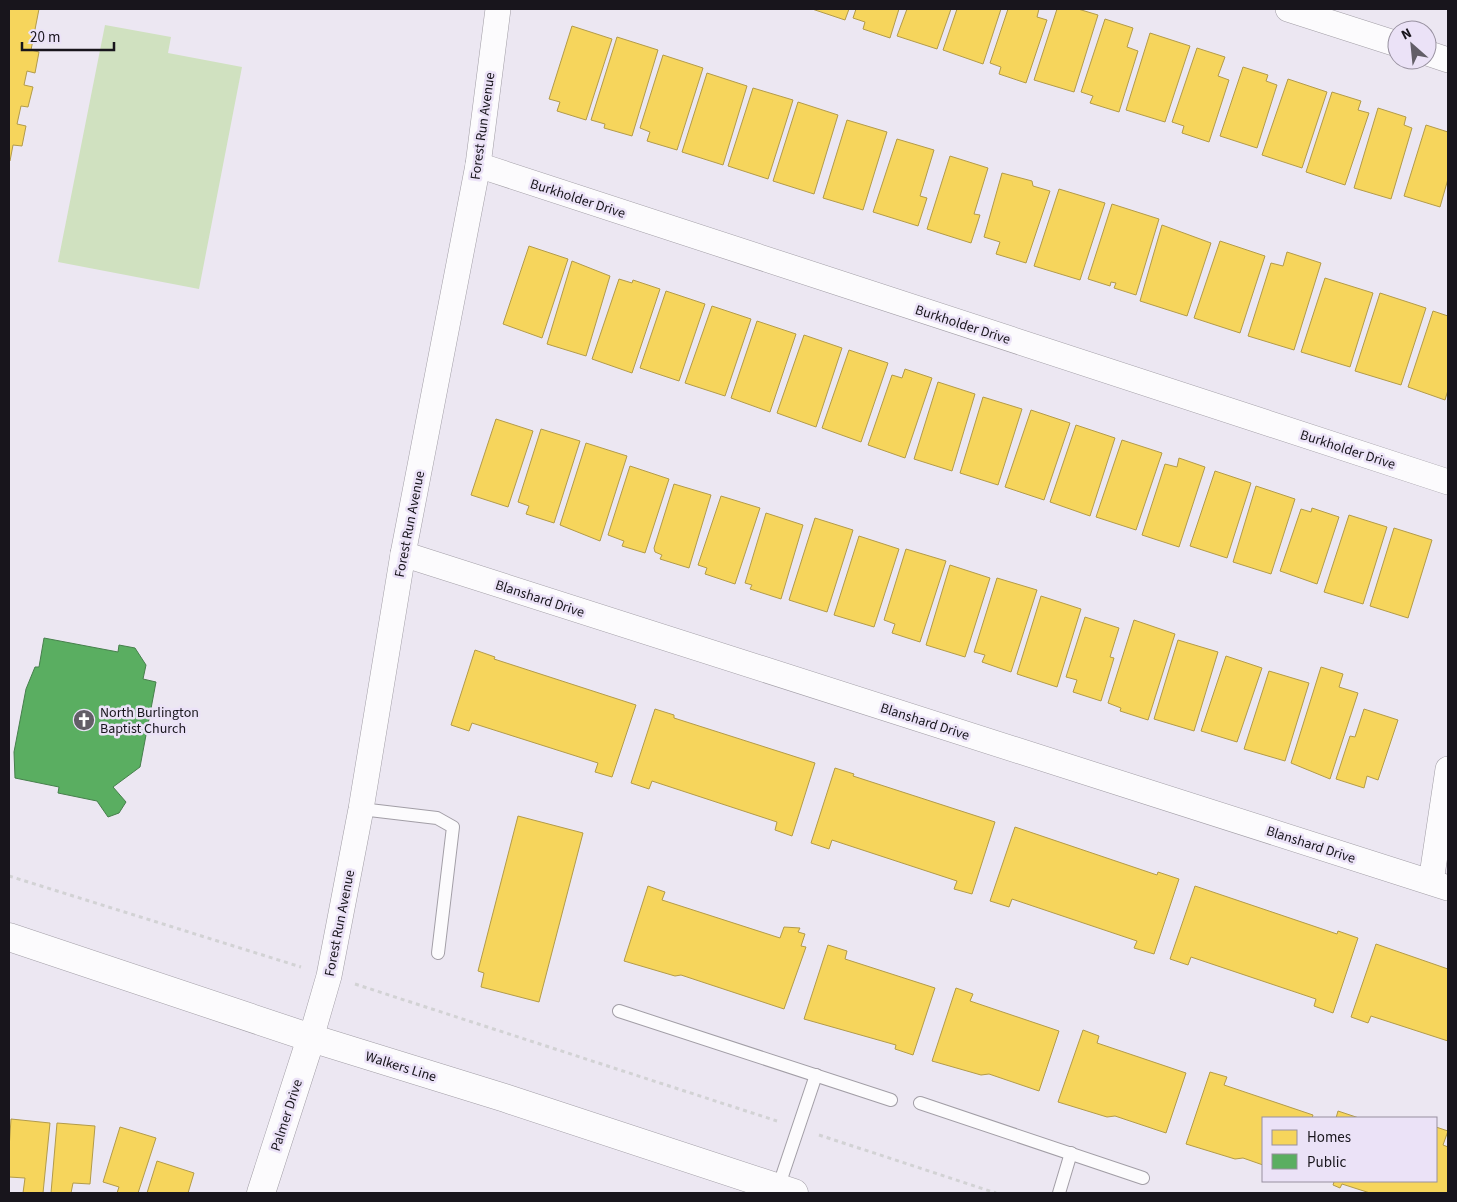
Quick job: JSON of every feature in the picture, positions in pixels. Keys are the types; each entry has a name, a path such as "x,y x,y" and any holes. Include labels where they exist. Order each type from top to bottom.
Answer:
{"main road":[{"name":"Walkers Line","path":"9,937 311,1038 514,1101 786,1191"},
{"name":"Palmer Drive","path":"261,1193 311,1038"}],"street":[{"name":"Forest Run Avenue","path":"311,1038 329,976 362,809 403,554 478,166 496,9"},
{"path":"1288,9 1387,41"},
{"name":"Burkholder Drive","path":"478,166 1448,482"},
{"name":"Blanshard Drive","path":"403,554 1440,885"},
{"path":"1440,885 1448,769"}],"lane":[{"path":"362,809 437,818 454,827 438,953"},
{"path":"619,1010 891,1100"},
{"path":"786,1191 798,1128 816,1076"},
{"path":"920,1103 1142,1178"},
{"path":"1059,1193 1071,1153"}],"path":[{"path":"9,876 329,976 996,1193"}],"green space":[{"path":"105,25 171,37 168,53 242,67 199,289 58,262"}],"building: Homes":[{"path":"9,9 39,9 31,50 39,52 35,73 27,71 24,85 33,87 28,107 21,106 17,124 26,126 22,146 13,145 10,161 9,161"},
{"path":"812,9 849,9 845,20"},
{"path":"856,9 899,9 890,38 863,29 865,22 853,18"},
{"path":"907,9 951,9 937,49 897,36"},
{"path":"957,9 1001,9 983,64 943,50"},
{"path":"1008,9 1039,9 1037,17 1047,20 1026,83 999,74 1001,67 990,63"},
{"path":"1057,9 1078,9 1098,15 1074,92 1034,80"},
{"path":"1105,19 1133,28 1127,47 1138,51 1119,112 1090,103 1093,96 1081,92"},
{"path":"572,26 612,39 586,120 557,111 560,102 549,99"},
{"path":"1150,33 1190,46 1165,122 1126,110"},
{"path":"617,37 658,50 632,136 604,128 605,124 591,120"},
{"path":"1197,48 1225,57 1218,76 1229,80 1209,142 1182,133 1184,126 1172,122"},
{"path":"663,55 703,68 677,150 647,141 650,132 640,128"},
{"path":"1243,67 1268,75 1266,81 1277,85 1257,148 1220,136"},
{"path":"707,73 747,86 723,165 682,152"},
{"path":"1288,79 1327,92 1302,168 1262,155"},
{"path":"753,88 793,100 768,179 728,166"},
{"path":"1332,92 1361,101 1358,110 1369,113 1345,185 1306,172"},
{"path":"798,102 838,115 814,194 773,181"},
{"path":"1378,108 1406,117 1404,125 1412,128 1391,199 1354,188"},
{"path":"847,120 887,132 863,210 823,198"},
{"path":"1426,125 1448,132 1448,179 1440,207 1404,196"},
{"path":"897,139 934,150 920,196 927,198 918,226 873,212"},
{"path":"950,156 988,168 974,214 980,215 971,243 927,229"},
{"path":"1002,173 1032,181 1033,186 1050,191 1026,263 996,254 1000,242 984,237"},
{"path":"1059,189 1105,203 1080,280 1034,266"},
{"path":"1112,204 1159,219 1136,295 1114,288 1116,283 1111,282 1110,286 1088,279"},
{"path":"1162,225 1211,243 1187,316 1140,301"},
{"path":"1220,241 1265,256 1240,333 1194,318"},
{"path":"529,246 568,259 542,338 503,324"},
{"path":"1287,252 1321,263 1294,350 1248,336 1271,263 1283,266"},
{"path":"572,261 610,276 586,356 547,344"},
{"path":"1325,278 1373,293 1350,367 1301,352"},
{"path":"619,279 632,283 633,280 660,289 632,373 592,359"},
{"path":"666,291 705,304 679,381 640,368"},
{"path":"1380,293 1426,308 1401,385 1355,371"},
{"path":"712,306 751,319 725,396 685,383"},
{"path":"1433,311 1448,316 1448,390 1445,400 1408,387"},
{"path":"757,321 796,334 770,412 731,398"},
{"path":"804,335 842,348 816,427 777,413"},
{"path":"849,350 888,363 861,442 822,428"},
{"path":"905,369 932,378 905,458 868,445 892,375 902,378"},
{"path":"938,382 975,394 952,471 914,459"},
{"path":"983,397 1022,409 998,485 960,473"},
{"path":"1031,410 1070,423 1044,500 1005,487"},
{"path":"496,419 533,431 508,507 471,495"},
{"path":"1076,425 1115,438 1090,516 1050,502"},
{"path":"541,429 580,441 554,523 526,514 529,506 518,502"},
{"path":"1122,440 1162,453 1136,530 1096,517"},
{"path":"586,443 627,456 600,541 560,525"},
{"path":"1179,458 1205,467 1179,547 1142,535 1165,464 1177,467"},
{"path":"630,466 669,479 645,553 622,546 624,541 608,535"},
{"path":"1215,471 1251,483 1227,558 1190,546"},
{"path":"674,484 711,495 689,568 660,559 662,555 655,552 654,548"},
{"path":"1256,486 1295,499 1271,574 1233,562"},
{"path":"721,496 760,508 735,584 705,574 707,568 698,565"},
{"path":"1312,508 1339,517 1317,584 1280,571 1301,509 1311,512"},
{"path":"766,513 803,525 781,599 750,589 752,585 745,583"},
{"path":"1349,515 1387,527 1363,604 1324,592"},
{"path":"815,518 853,530 827,612 789,600"},
{"path":"1394,528 1432,540 1408,618 1370,606"},
{"path":"859,536 899,549 874,627 834,615"},
{"path":"906,549 946,561 920,642 892,633 895,624 884,620"},
{"path":"950,565 990,578 965,657 926,645"},
{"path":"997,578 1037,590 1011,672 982,662 985,655 974,652"},
{"path":"1041,596 1081,609 1057,687 1017,674"},
{"path":"1085,617 1119,628 1110,657 1114,658 1101,701 1073,692 1077,680 1066,677"},
{"path":"1134,620 1175,634 1148,720 1120,711 1121,708 1108,703"},
{"path":"1178,640 1218,652 1194,731 1154,719"},
{"path":"475,650 495,657 494,659 636,705 612,777 595,772 598,763 472,723 469,731 451,725"},
{"path":"1226,656 1262,668 1237,742 1201,731"},
{"path":"1321,667 1343,674 1339,687 1358,693 1330,779 1291,763"},
{"path":"1269,671 1309,683 1285,761 1244,749"},
{"path":"655,709 674,715 674,718 815,763 792,836 775,830 777,822 652,781 649,789 631,783"},
{"path":"1364,709 1398,720 1378,780 1367,776 1364,788 1336,779 1350,736 1355,737"},
{"path":"835,768 854,774 853,776 995,822 972,894 954,889 957,881 832,840 829,849 811,843"},
{"path":"518,816 583,833 539,1002 481,987 484,973 478,971"},
{"path":"1015,827 1157,875 1158,872 1179,879 1154,954 1134,948 1137,941 1012,899 1009,907 990,901"},
{"path":"648,886 665,892 662,900 780,938 784,927 800,928 798,932 805,934 801,946 806,947 784,1009 681,975 675,976 624,961"},
{"path":"1195,886 1337,934 1338,931 1358,938 1333,1013 1314,1006 1316,999 1191,957 1188,965 1170,959"},
{"path":"1376,944 1448,969 1448,1041 1371,1016 1368,1023 1351,1017"},
{"path":"828,945 847,951 845,959 935,988 913,1055 895,1049 896,1045 804,1019"},
{"path":"956,988 973,994 970,1001 1059,1031 1039,1091 989,1074 981,1075 932,1061"},
{"path":"1083,1030 1099,1036 1097,1043 1186,1073 1166,1133 1115,1116 1107,1117 1058,1102"},
{"path":"1210,1072 1227,1077 1224,1085 1313,1115 1312,1117 1262,1117 1262,1165 1243,1158 1235,1159 1186,1144"},
{"path":"1338,1111 1356,1117 1336,1117"},
{"path":"11,1119 50,1123 43,1193 23,1193 25,1178 9,1177"},
{"path":"57,1123 95,1126 90,1184 73,1183 71,1193 51,1193"},
{"path":"120,1127 156,1138 138,1193 117,1193 119,1187 103,1182"},
{"path":"1437,1127 1448,1131 1443,1145 1448,1147 1448,1193 1370,1193 1342,1184 1340,1188 1333,1185 1334,1182 1437,1182"},
{"path":"157,1161 194,1173 188,1193 147,1193"}],"building: Public":[{"name":"North Burlington Baptist Church","path":"44,638 118,652 119,645 135,648 146,665 143,679 156,682 140,767 113,787 126,802 119,813 108,817 97,801 58,793 59,787 15,778 14,752 26,689 35,667 39,667"}],"place":[{"name":"North Burlington Baptist Church","path":"84,720"}]}
